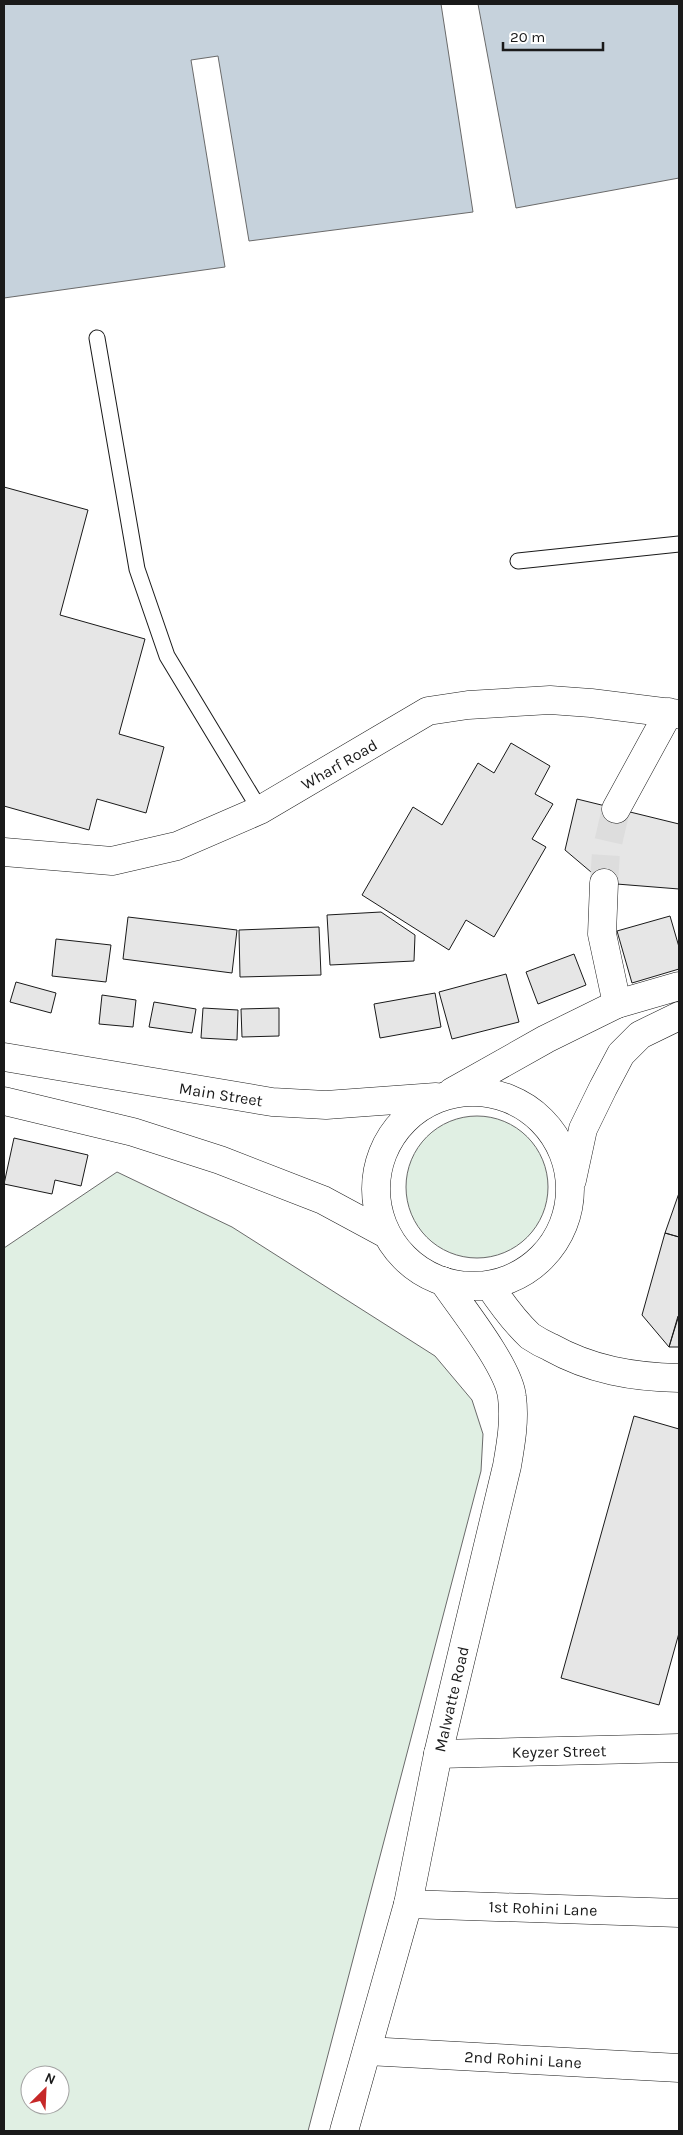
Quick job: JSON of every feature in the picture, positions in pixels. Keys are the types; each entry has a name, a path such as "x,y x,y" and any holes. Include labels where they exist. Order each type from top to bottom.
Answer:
{"main road":[{"name":"Wharf Road","path":"4,852 112,861 177,846 260,810 428,711 468,705 550,700 674,713"},
{"path":"616,809 674,713"},
{"path":"604,883 602,934 617,1004"},
{"path":"679,986 617,1004 546,1039 411,1112 389,1138 377,1169 376,1202 386,1234 402,1254 421,1271 443,1281 466,1286 488,1285 523,1273 550,1250 567,1219 571,1183 583,1129 602,1088 621,1054 640,1035 679,1016"},
{"name":"Main Street","path":"4,1056 272,1102 326,1104 477,1091 506,1096 531,1110 552,1130 566,1155 571,1183"},
{"path":"4,1101 133,1132 220,1160 323,1200 386,1234"},
{"name":"Malwatte Road","path":"344,2131 408,1904 438,1754 507,1466 514,1424 512,1394 500,1364 443,1281"},
{"path":"488,1285 511,1316 531,1337 566,1356 610,1371 630,1375 679,1378"},
{"name":"Keyzer Street","path":"438,1754 679,1748"},
{"name":"1st Rohini Lane","path":"408,1904 679,1913"},
{"name":"2nd Rohini Lane","path":"367,2051 679,2068"}],"lane":[{"path":"97,338 137,569 167,656 260,810"},
{"path":"518,561 679,544"}],"green space":[{"path":"477,1116 491,1117 504,1121 527,1137 543,1160 547,1173 547,1201 543,1214 527,1237 504,1253 491,1257 477,1258 463,1257 450,1253 427,1237 411,1214 407,1201 406,1187 407,1173 411,1160 427,1137 450,1121 463,1117"},
{"path":"117,1172 232,1227 435,1356 472,1400 483,1434 481,1471 308,2131 4,2131 4,1248"}],"shaded area":[{"path":"4,4 441,4 473,212 249,241 218,56 191,60 225,267 4,298"},
{"path":"478,4 679,4 679,178 516,208"}],"building":[{"path":"4,487 88,510 60,615 145,639 119,734 164,747 146,813 97,799 89,830 4,806"},
{"path":"511,743 550,766 535,794 553,804 532,839 546,847 494,937 466,920 449,950 362,895 413,807 442,825 478,763 494,773"},
{"path":"577,799 679,824 679,889 604,883 565,850"},
{"path":"381,912 415,935 414,961 330,965 327,915"},
{"path":"670,916 679,947 679,969 632,983 617,931"},
{"path":"128,917 237,930 232,973 123,959"},
{"path":"319,927 321,975 240,977 239,930"},
{"path":"56,939 111,945 106,982 52,976"},
{"path":"574,954 586,985 538,1004 526,972"},
{"path":"506,974 519,1022 452,1039 439,992"},
{"path":"16,982 56,993 51,1013 10,1002"},
{"path":"435,993 441,1027 380,1038 374,1004"},
{"path":"102,995 136,1000 133,1027 99,1024"},
{"path":"154,1002 196,1009 192,1033 149,1027"},
{"path":"203,1008 238,1010 237,1040 201,1038"},
{"path":"279,1008 279,1036 242,1037 241,1009"},
{"path":"14,1138 88,1155 81,1186 55,1180 52,1194 4,1184"},
{"path":"679,1193 679,1237 665,1233"},
{"path":"665,1233 679,1237 679,1315 669,1347 642,1315"},
{"path":"678,1316 679,1347 669,1347"},
{"path":"634,1416 679,1429 679,1633 659,1705 561,1678"}],"tunnel":[{"path":"604,883 606,852 616,809"}]}
